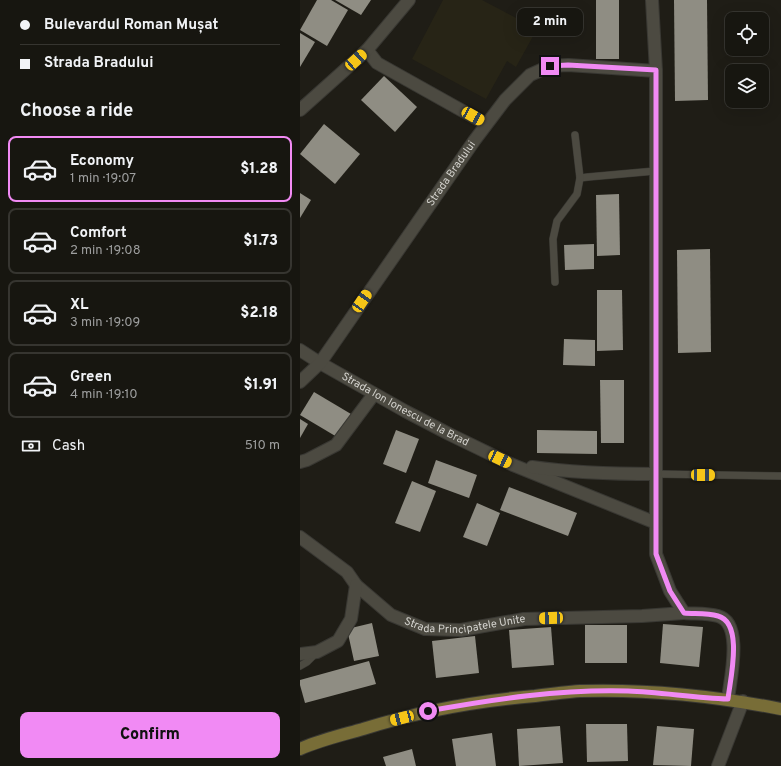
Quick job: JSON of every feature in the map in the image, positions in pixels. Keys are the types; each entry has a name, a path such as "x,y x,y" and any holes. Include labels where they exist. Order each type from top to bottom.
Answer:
{"main road":[{"path":"300,749 375,725 428,711 488,700 579,691 670,694 728,699 781,709"}],"street":[{"path":"300,110 367,50 409,0"},
{"path":"652,0 656,70 656,554 670,591 684,613"},
{"path":"367,50 377,63 486,124"},
{"name":"Strada Bradului","path":"300,382 320,364 370,289 486,124 505,100 530,75 550,66 568,65 656,70"},
{"name":"Strada Ion Ionescu de la Brad","path":"300,350 320,364 449,434 513,465 656,523"},
{"path":"300,462 308,460 336,445 374,394"},
{"name":"Strada Ion Ionescu de la Brad","path":"513,465 559,471 610,474 656,474"},
{"name":"Strada Principatele Unite","path":"300,537 347,572 356,585 391,615 425,629 462,630 524,619 642,616 684,613 718,616 726,620 731,629 734,640 728,699"},
{"path":"300,654 317,652 338,641 351,620 356,585"},
{"path":"718,766 743,702"}],"lane":[{"path":"555,282 553,239 557,221 577,194 580,178 576,135"},
{"path":"580,178 655,171"},
{"path":"656,474 781,476"},
{"path":"300,666 307,662 317,652"}],"shaded area":[{"path":"443,0 482,0 537,29 516,67 507,61 486,99 412,59"}],"building":[{"path":"317,0 331,0 348,10 327,46 300,30"},
{"path":"335,0 371,0 361,15"},
{"path":"596,0 619,0 619,59 596,59"},
{"path":"674,0 707,0 708,100 675,101"},
{"path":"300,33 315,42 300,67"},
{"path":"384,76 417,107 395,132 361,100"},
{"path":"324,124 360,154 335,184 300,154"},
{"path":"300,193 311,200 300,218"},
{"path":"619,194 620,255 597,256 596,195"},
{"path":"594,244 594,269 565,270 564,245"},
{"path":"710,249 711,352 678,353 677,250"},
{"path":"597,290 622,290 623,350 597,351"},
{"path":"564,339 595,340 595,366 563,365"},
{"path":"600,380 624,380 624,443 601,443"},
{"path":"314,392 351,414 337,437 300,415"},
{"path":"300,419 308,424 300,438"},
{"path":"396,430 419,439 406,473 383,464"},
{"path":"537,430 597,431 597,454 537,453"},
{"path":"436,460 477,475 469,498 428,483"},
{"path":"412,481 436,491 420,532 395,523"},
{"path":"509,487 577,513 568,536 500,510"},
{"path":"477,503 500,513 487,546 463,537"},
{"path":"372,623 379,656 354,661 347,629"},
{"path":"663,624 703,627 699,667 660,663"},
{"path":"585,625 627,625 627,663 585,663"},
{"path":"551,627 554,665 512,668 509,630"},
{"path":"475,636 479,673 436,678 432,641"},
{"path":"369,661 376,684 305,703 300,680"},
{"path":"586,724 627,724 628,761 587,762"},
{"path":"560,726 563,763 519,766 517,729"},
{"path":"657,726 694,729 691,766 653,765"},
{"path":"492,733 496,766 456,766 452,739"},
{"path":"412,749 416,766 386,766 383,757"}],"route":[{"path":"428,711 488,700 579,691 628,691 678,694 712,699 728,699 734,640 731,629 726,620 718,616 684,613 670,591 656,554 656,70 568,65 550,66"}]}
